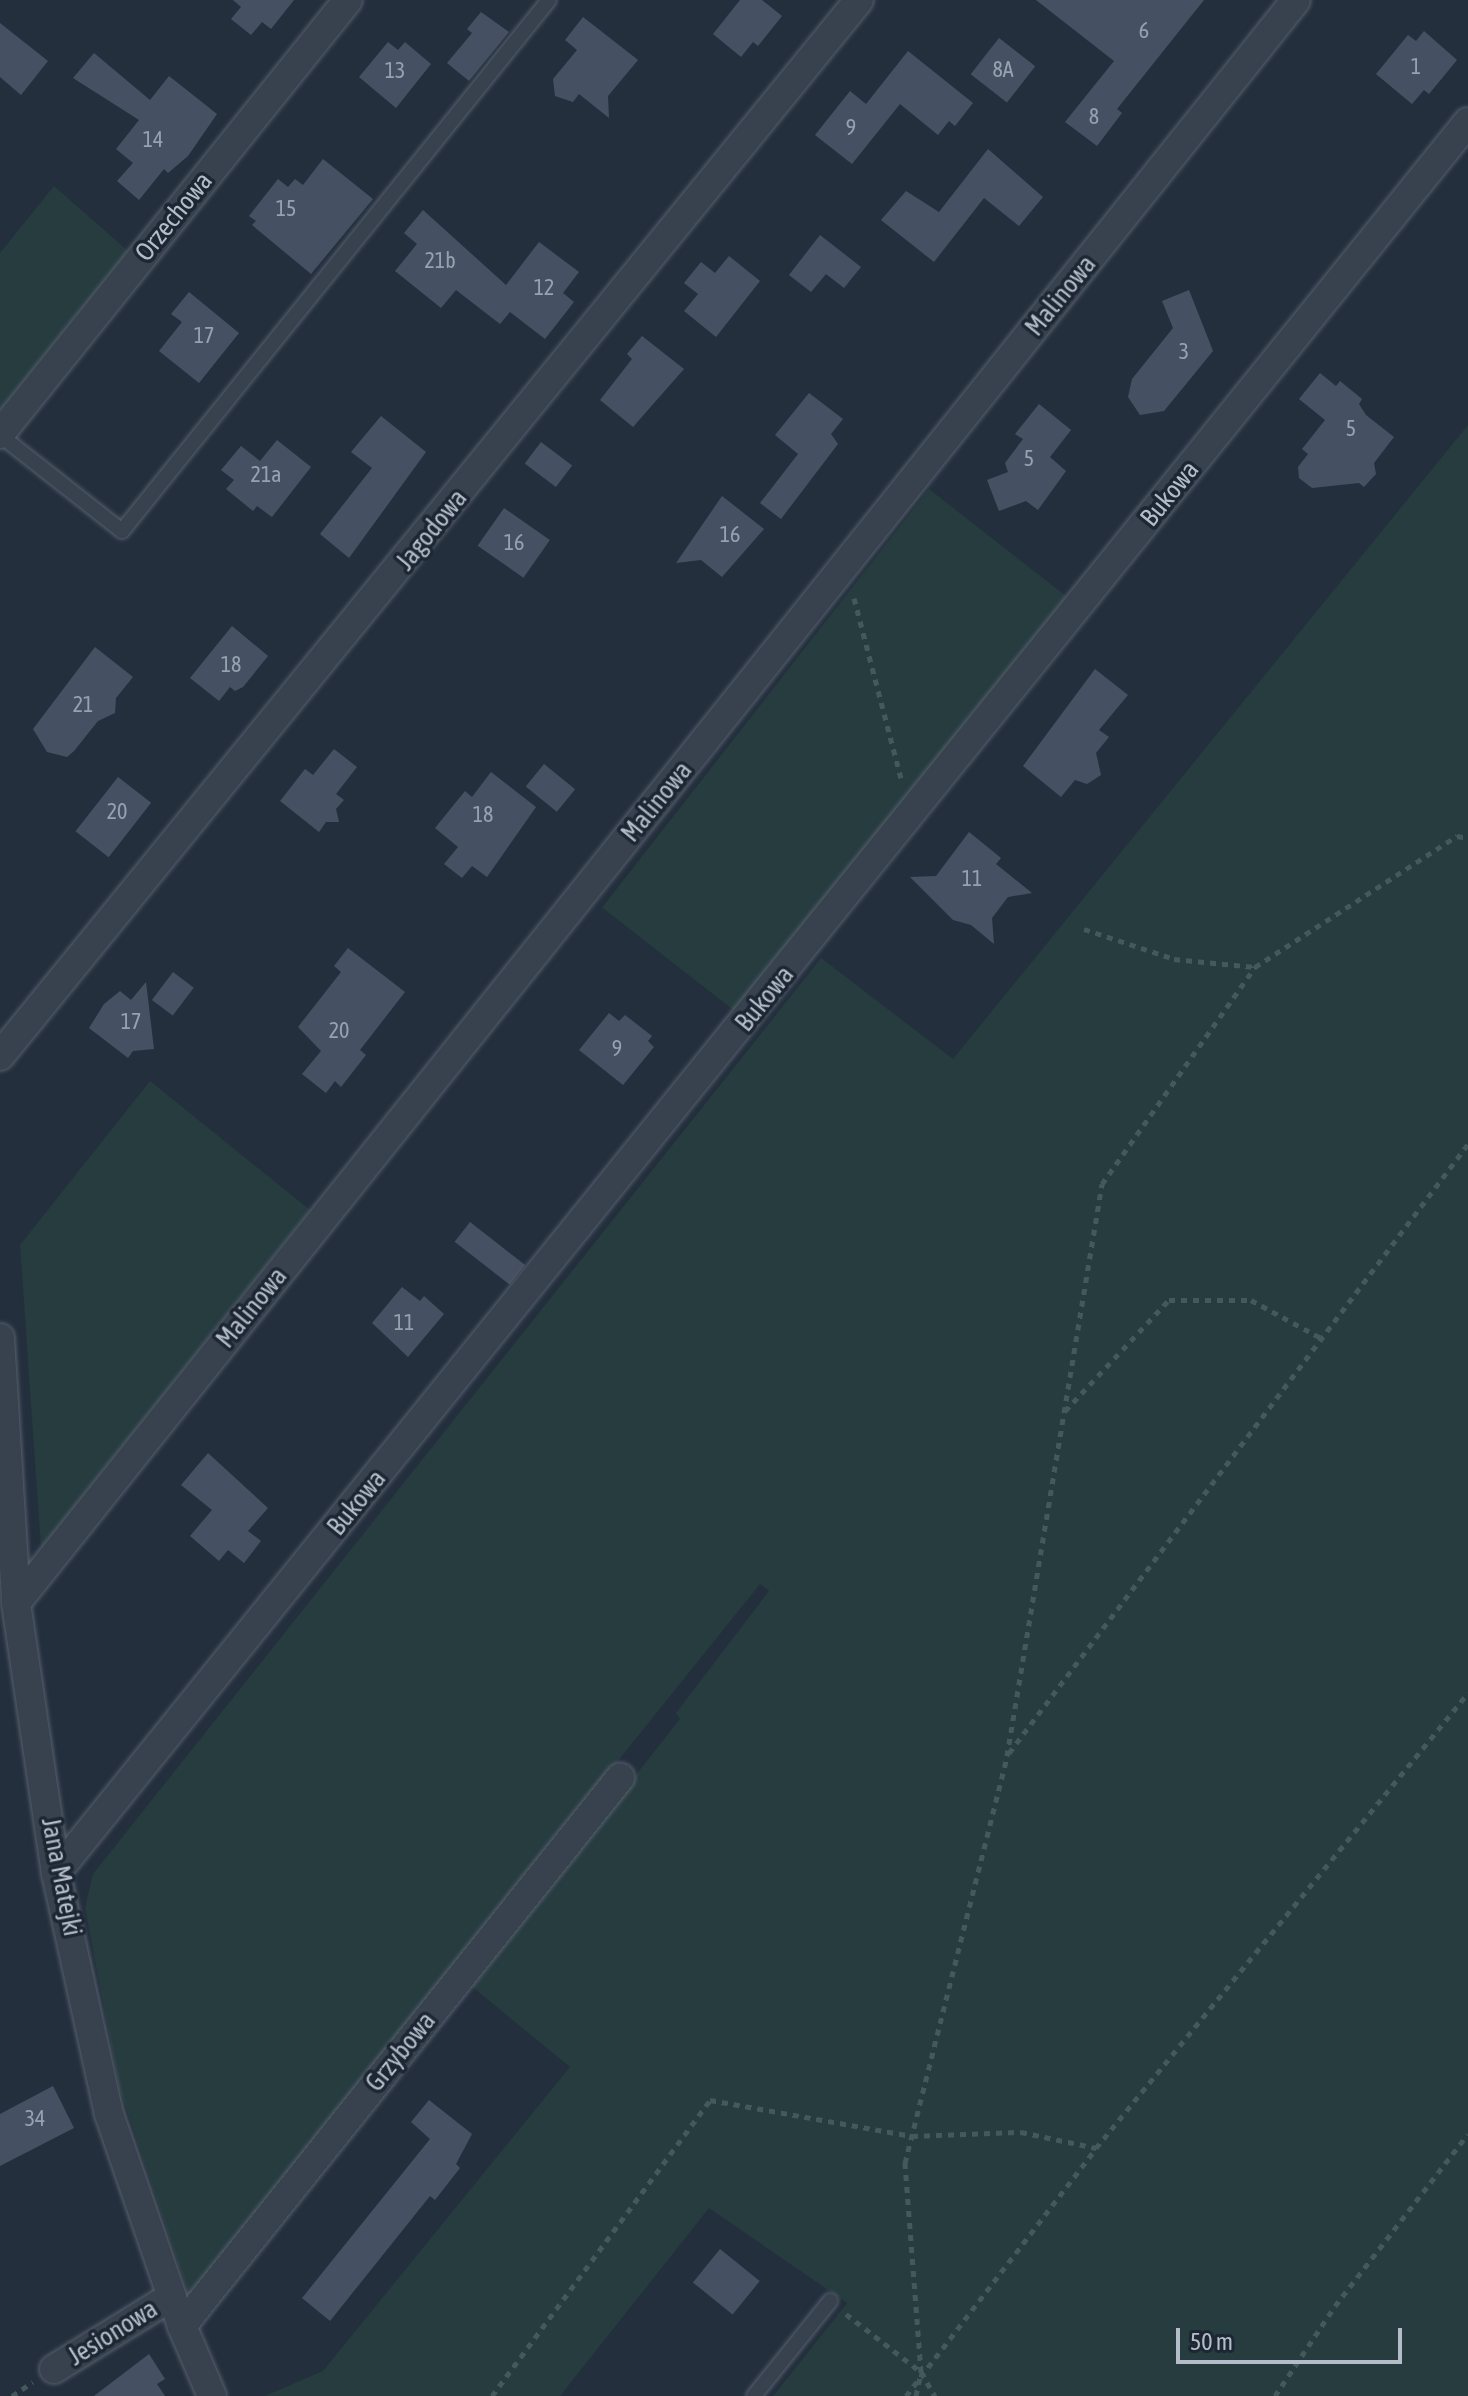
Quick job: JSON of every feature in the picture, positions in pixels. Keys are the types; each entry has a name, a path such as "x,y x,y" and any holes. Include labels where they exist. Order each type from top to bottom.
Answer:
{"street":[{"name":"Orzechowa","path":"0,434 348,0"},
{"name":"Jagodowa","path":"0,1056 859,0"},
{"name":"Malinowa","path":"16,1603 1296,0"},
{"name":"Bukowa","path":"56,1873 912,817 1468,122"},
{"name":"Jana Matejki","path":"0,1338 16,1603 56,1873 109,2114 171,2297 212,2396"},
{"name":"Grzybowa","path":"182,2326 620,1778"},
{"name":"Jesionowa","path":"54,2369 171,2297"}],"lane":[{"path":"0,434 122,531 549,0"},
{"path":"754,2396 830,2301"}],"path":[{"path":"846,566 912,817"},
{"path":"916,2396 921,2372 905,2163 1007,1756 1102,1184 1255,967 1457,836 1468,838"},
{"path":"1084,929 1174,959 1255,967"},
{"path":"1007,1756 1468,1144"},
{"path":"1064,1412 1169,1300 1251,1300 1322,1338"},
{"path":"906,2396 921,2372 1096,2148 1468,1693"},
{"path":"492,2396 710,2100 912,2136 1021,2132 1096,2148"},
{"path":"1275,2396 1335,2306 1468,2134"},
{"path":"830,2301 921,2372 935,2396"}],"green space":[{"path":"54,186 128,251 0,410 0,253"},
{"path":"1468,425 1468,2396 773,2396 847,2303 709,2208 560,2396 265,2396 323,2371 570,2067 470,1985 680,1719 676,1713 769,1591 760,1584 189,2295 119,2086 85,1908 93,1874 821,958 953,1059"},
{"path":"929,489 1071,600 744,1018 602,907"},
{"path":"150,1081 310,1210 41,1548 20,1245"}],"building":[{"path":"233,0 294,0 271,29 262,22 251,35 231,19 241,7"},
{"path":"740,0 762,0 782,16 758,46 753,42 741,57 713,34"},
{"path":"1036,0 1204,0 1117,109 1122,113 1097,146 1065,122 1114,61"},
{"path":"481,12 509,32 469,81 447,63 472,33 467,29"},
{"path":"583,17 638,60 608,96 609,118 579,94 573,102 555,96 553,79 577,50 565,40"},
{"path":"0,23 48,61 21,95 0,77"},
{"path":"1424,31 1457,60 1429,94 1424,90 1412,104 1376,74 1408,35 1416,41"},
{"path":"999,38 1035,66 1007,103 971,74"},
{"path":"388,42 398,50 405,42 431,64 396,108 359,77"},
{"path":"908,51 973,103 955,126 949,121 938,135 900,104 852,164 815,135 850,91 866,104"},
{"path":"94,53 150,100 169,76 217,114 188,156 168,173 164,169 139,200 117,181 133,163 116,149 139,120 73,78"},
{"path":"988,149 1043,197 1019,226 984,198 934,262 881,220 906,191 939,212"},
{"path":"323,159 373,199 311,274 252,225 256,221 249,216 278,179 288,187 295,179 303,185"},
{"path":"423,210 506,285 539,242 579,272 563,293 574,302 545,339 510,312 500,324 456,290 441,308 395,271 417,244 404,233"},
{"path":"820,235 861,267 844,288 826,274 811,292 789,275"},
{"path":"729,256 760,281 716,337 684,311 698,294 684,283 701,262 715,273"},
{"path":"1189,290 1213,351 1164,411 1140,415 1128,397 1132,379 1173,328 1162,301"},
{"path":"189,292 239,333 199,383 159,351 182,322 171,314"},
{"path":"642,336 684,369 633,427 600,400 632,359 627,354"},
{"path":"1320,373 1336,386 1340,381 1362,399 1359,404 1366,415 1394,437 1374,463 1376,474 1364,487 1359,483 1312,488 1299,478 1298,467 1308,454 1302,449 1325,420 1299,399"},
{"path":"809,393 843,419 831,434 838,444 781,519 760,503 798,454 775,435"},
{"path":"1039,404 1071,430 1050,457 1066,471 1038,510 1026,501 999,511 987,480 1008,472 1005,463 1023,439 1015,434"},
{"path":"381,416 426,452 349,558 320,534 372,468 351,452"},
{"path":"277,440 311,467 272,517 257,506 253,511 226,489 234,480 221,470 241,446 260,461"},
{"path":"541,442 572,465 556,487 525,464"},
{"path":"722,496 764,529 722,577 701,560 676,563"},
{"path":"504,508 550,540 523,578 478,546"},
{"path":"232,626 268,656 243,687 235,691 230,687 219,701 190,678"},
{"path":"95,647 133,677 116,698 115,713 98,721 74,751 67,757 47,752 33,729"},
{"path":"1095,669 1128,695 1099,730 1109,737 1096,753 1101,775 1087,784 1075,780 1061,797 1023,766"},
{"path":"334,749 357,767 336,794 344,800 336,809 339,822 326,822 319,832 280,801 305,769 313,775"},
{"path":"544,764 575,789 557,812 526,787"},
{"path":"491,772 536,807 487,877 472,866 462,878 444,864 458,847 435,828 465,791 472,797"},
{"path":"118,777 151,803 109,857 76,831"},
{"path":"969,832 1001,858 996,864 1032,893 1008,897 992,918 994,944 971,925 953,920 910,877 936,876"},
{"path":"348,948 405,992 360,1050 366,1055 341,1087 335,1081 326,1093 302,1074 321,1051 298,1027 341,972 334,966"},
{"path":"173,972 194,988 173,1016 152,1000"},
{"path":"146,982 154,1049 133,1051 128,1058 89,1028 104,1004 120,991 131,1000"},
{"path":"609,1013 619,1021 625,1015 652,1036 648,1041 654,1047 623,1085 579,1050"},
{"path":"470,1222 525,1265 510,1285 455,1242"},
{"path":"402,1287 420,1301 424,1296 444,1314 408,1357 372,1323"},
{"path":"208,1453 268,1508 248,1531 261,1541 244,1563 228,1550 219,1561 190,1536 212,1510 181,1485"},
{"path":"53,2086 74,2128 0,2166 0,2114"},
{"path":"429,2100 472,2134 456,2164 460,2168 435,2200 430,2196 330,2321 302,2298 430,2139 411,2122"},
{"path":"720,2249 760,2281 733,2315 693,2282"},
{"path":"149,2354 165,2379 157,2384 165,2396 94,2396"}]}
